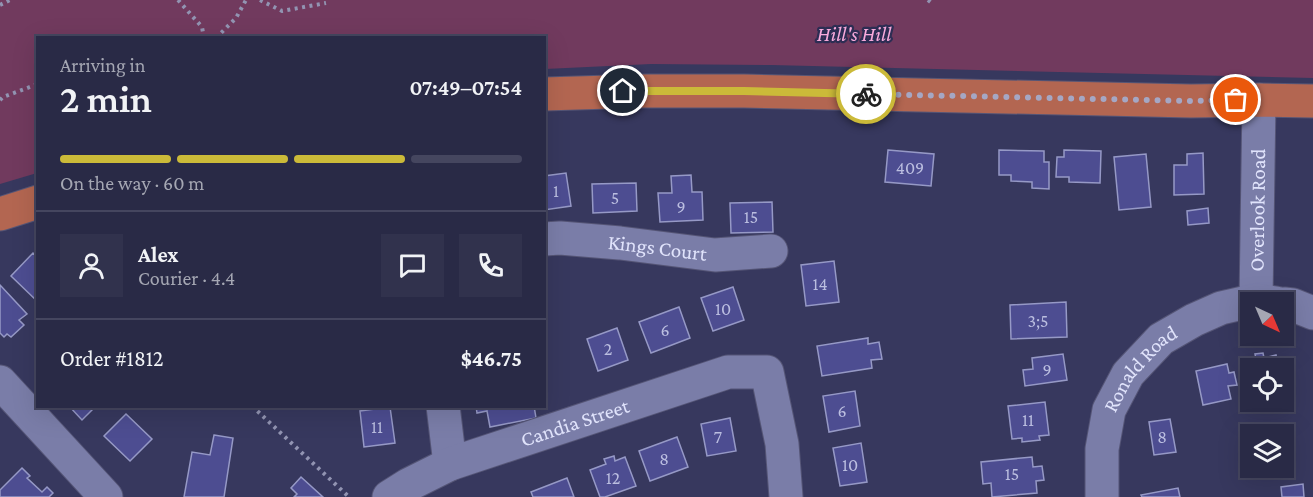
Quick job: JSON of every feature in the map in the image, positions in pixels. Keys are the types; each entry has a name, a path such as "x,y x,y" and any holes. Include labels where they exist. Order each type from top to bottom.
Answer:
{"main road":[{"path":"546,94 744,91 1191,101 1313,101"},
{"path":"0,214 36,205"}],"street":[{"name":"Overlook Road","path":"1259,100 1271,292"},
{"name":"Kings Court","path":"546,238 620,243 715,255 771,251"},
{"path":"1294,305 1313,313"},
{"name":"Ronald Road","path":"1102,497 1102,449 1109,410 1128,374 1161,339 1221,308 1240,306"},
{"name":"Candia Street","path":"389,497 450,464 728,372 766,372 782,444 786,497"},
{"path":"0,382 106,497"},
{"path":"444,408 450,464"}],"path":[{"path":"0,5 10,0"},
{"path":"178,0 202,27 204,36"},
{"path":"218,36 236,18 246,0"},
{"path":"260,0 282,11 326,3"},
{"path":"928,0 933,4"},
{"path":"0,100 36,85"},
{"path":"254,408 349,497"}],"green space":[{"name":"Hill's Hill","path":"0,0 1313,0 1313,78 771,65 651,64 546,69 546,36 36,36 36,173 0,184"}],"building":[{"path":"888,150 934,154 931,186 885,182"},
{"path":"999,150 1044,151 1044,162 1049,162 1049,189 1032,188 1032,182 1011,181 1011,175 999,175"},
{"path":"1064,150 1101,151 1100,183 1069,182 1069,177 1056,177 1057,157 1064,157"},
{"path":"1203,153 1204,194 1174,195 1174,165 1187,165 1187,154"},
{"path":"1146,154 1151,207 1119,210 1114,157"},
{"path":"566,173 571,206 546,210 546,176"},
{"path":"691,175 692,192 702,192 703,220 660,222 658,193 672,193 671,176"},
{"path":"636,183 637,211 593,213 592,184"},
{"path":"772,202 773,232 731,233 730,203"},
{"path":"1208,208 1209,223 1188,225 1187,211"},
{"path":"33,253 36,256 36,300 11,276"},
{"path":"834,261 839,302 806,306 801,265"},
{"path":"0,285 27,314 19,320 24,325 11,337 7,334 4,337 0,333"},
{"path":"733,287 744,320 713,331 701,298"},
{"path":"1066,302 1067,337 1011,339 1010,305"},
{"path":"679,307 690,338 651,353 639,322"},
{"path":"617,328 628,360 598,371 587,339"},
{"path":"868,338 868,344 879,342 882,359 871,360 872,368 822,376 817,346"},
{"path":"1263,353 1264,358 1256,358 1255,354"},
{"path":"1063,354 1067,380 1025,386 1023,370 1033,369 1032,358"},
{"path":"1227,364 1229,373 1234,372 1237,385 1228,386 1231,399 1203,405 1196,371"},
{"path":"855,391 860,426 829,432 823,396"},
{"path":"1045,402 1049,435 1039,436 1040,440 1022,442 1022,438 1012,439 1008,406"},
{"path":"71,408 94,408 82,420"},
{"path":"390,408 395,443 364,447 360,411"},
{"path":"476,408 534,408 536,418 490,427 487,411 477,413"},
{"path":"126,414 152,439 130,461 104,436"},
{"path":"730,418 736,451 707,456 701,424"},
{"path":"1170,419 1176,452 1154,455 1149,422"},
{"path":"214,435 233,438 224,497 184,497 192,452 210,455"},
{"path":"677,437 688,467 650,481 639,451"},
{"path":"861,443 867,482 840,486 833,448"},
{"path":"614,456 615,461 625,457 636,486 600,497 590,470 606,464 604,459"},
{"path":"1032,457 1033,467 1042,466 1044,480 1036,481 1037,493 992,497 991,483 983,484 981,462"},
{"path":"22,468 30,476 27,478 42,492 47,487 53,493 49,497 0,497 0,490"},
{"path":"301,477 323,497 294,497 297,494 291,488"},
{"path":"567,478 574,497 533,497 531,492"},
{"path":"1303,484 1304,497 1282,497 1281,487"},
{"path":"1178,488 1180,497 1142,497 1141,495"}],"way so far":[{"path":"866,94 1236,100"}],"route":[{"path":"623,91 866,94"}]}
